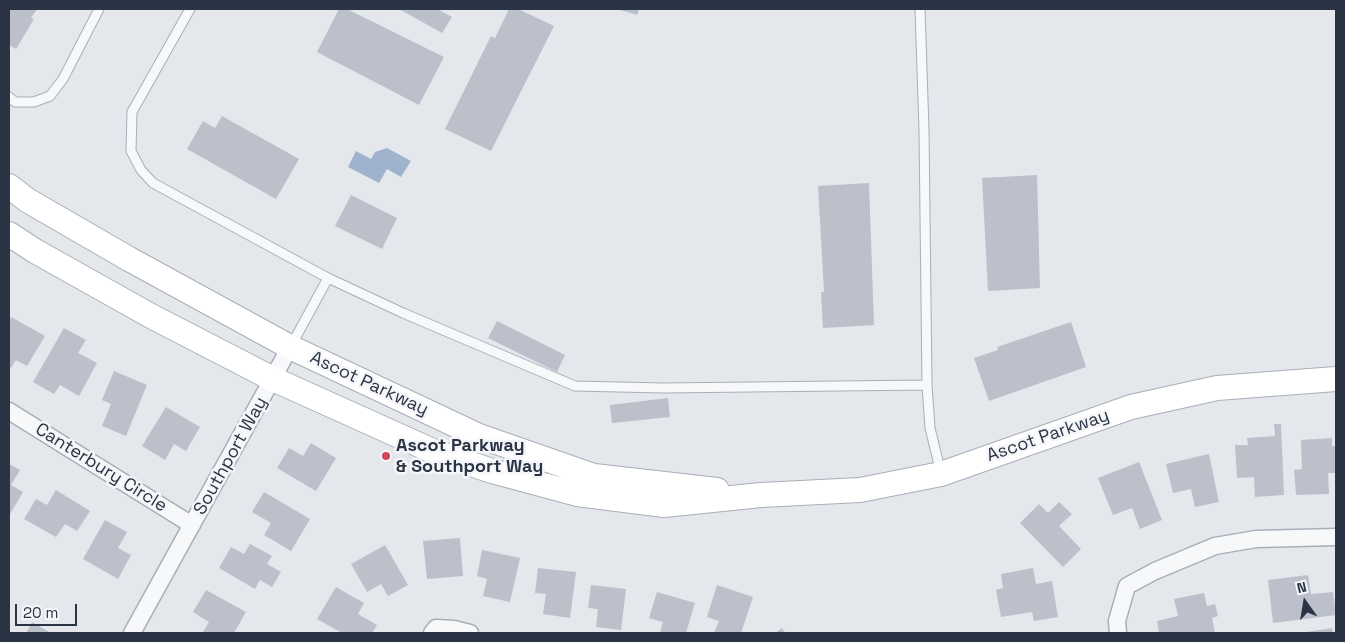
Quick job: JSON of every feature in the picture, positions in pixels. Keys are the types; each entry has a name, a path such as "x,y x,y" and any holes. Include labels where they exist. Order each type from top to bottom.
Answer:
{"street":[{"name":"Ascot Parkway","path":"9,186 129,259 290,347 479,436 594,476 761,495"},
{"name":"Ascot Parkway","path":"9,234 35,251 151,316 273,379 435,452 492,471 577,494 664,505 761,495 860,490 941,474 1131,407 1217,388 1336,379"},
{"name":"Southport Way","path":"132,633 290,347"},
{"name":"Canterbury Circle","path":"9,411 192,526"},
{"path":"1118,633 1117,621 1127,586 1155,571 1215,546 1256,539 1336,537"},
{"path":"432,633 436,628 454,629 470,633"}],"lane":[{"path":"9,97 15,102 34,102 50,96 63,79 99,9"},
{"path":"190,9 132,112 131,151 134,157 141,170 153,183 328,278 403,314 575,386 663,388 927,385"},
{"path":"920,9 924,130 927,385 930,428 941,474"},
{"name":"Southport Way","path":"290,347 328,278"}],"water":[{"path":"387,148 411,161 401,177 387,169 379,183 348,167 356,151 371,159 375,152"}],"building":[{"path":"9,9 37,9 31,18 34,19 16,49 9,45"},
{"path":"339,9 347,9 444,57 419,105 317,52"},
{"path":"399,9 437,9 452,17 442,33"},
{"path":"509,9 518,9 554,26 491,151 445,129 491,36 495,38"},
{"path":"617,9 639,9 637,15"},
{"path":"222,116 299,159 276,199 187,149 203,121 215,128"},
{"path":"1037,175 1040,288 988,291 982,178"},
{"path":"869,183 874,325 823,328 821,292 824,292 818,186"},
{"path":"351,195 397,218 382,249 335,226"},
{"path":"11,317 45,336 27,366 16,360 11,368 9,367 9,321"},
{"path":"497,321 565,355 557,372 488,338"},
{"path":"1071,322 1086,367 989,401 974,358 998,350 997,347"},
{"path":"64,328 86,340 78,353 97,363 79,396 60,385 54,394 33,382"},
{"path":"114,371 147,385 126,436 102,426 111,404 102,400"},
{"path":"668,398 670,417 612,423 610,405"},
{"path":"166,407 200,427 186,451 174,444 165,460 142,446"},
{"path":"1274,424 1281,424 1284,495 1255,497 1254,477 1237,478 1235,445 1248,445 1247,438 1275,436"},
{"path":"1332,438 1332,446 1336,446 1336,473 1328,473 1329,494 1296,495 1294,470 1302,469 1301,440"},
{"path":"311,443 336,458 316,491 277,468 289,448 303,456"},
{"path":"1209,454 1219,502 1195,507 1191,489 1173,493 1166,464"},
{"path":"1139,462 1162,520 1140,529 1132,508 1113,515 1098,478"},
{"path":"9,464 20,470 11,485 23,492 9,516"},
{"path":"56,490 90,511 77,531 65,524 56,537 24,519 36,499 47,505"},
{"path":"264,492 310,519 291,551 264,535 271,523 252,512"},
{"path":"1059,502 1072,514 1059,526 1081,549 1063,567 1020,523 1039,504 1048,513"},
{"path":"105,520 127,532 118,548 131,555 118,579 83,559"},
{"path":"460,538 463,576 427,579 423,541"},
{"path":"250,544 272,556 267,564 281,572 272,587 260,580 255,589 219,568 231,547 244,554"},
{"path":"385,545 408,585 388,596 381,584 367,592 351,564"},
{"path":"482,550 520,558 510,602 483,596 487,579 477,576"},
{"path":"538,568 576,572 570,618 543,614 546,594 535,593"},
{"path":"1033,568 1036,584 1052,581 1058,617 1034,621 1032,612 1001,617 996,590 1003,588 1001,574"},
{"path":"1308,575 1311,594 1333,592 1336,615 1273,623 1268,580"},
{"path":"591,585 626,589 621,630 596,627 598,609 588,608"},
{"path":"717,585 753,597 741,633 714,633 719,621 707,617"},
{"path":"336,587 364,603 358,614 377,625 372,633 342,633 317,619"},
{"path":"206,590 246,612 234,633 203,632 209,622 193,612"},
{"path":"657,592 695,603 686,633 660,633 663,622 649,618"},
{"path":"1204,593 1207,606 1215,604 1218,616 1212,618 1215,633 1159,633 1157,621 1178,616 1174,599"},
{"path":"32,622 51,633 26,633"},
{"path":"782,628 785,633 775,633"},
{"path":"1332,628 1333,633 1306,632"}],"place":[{"name":"Ascot Parkway & Southport Way","path":"386,456"}]}
